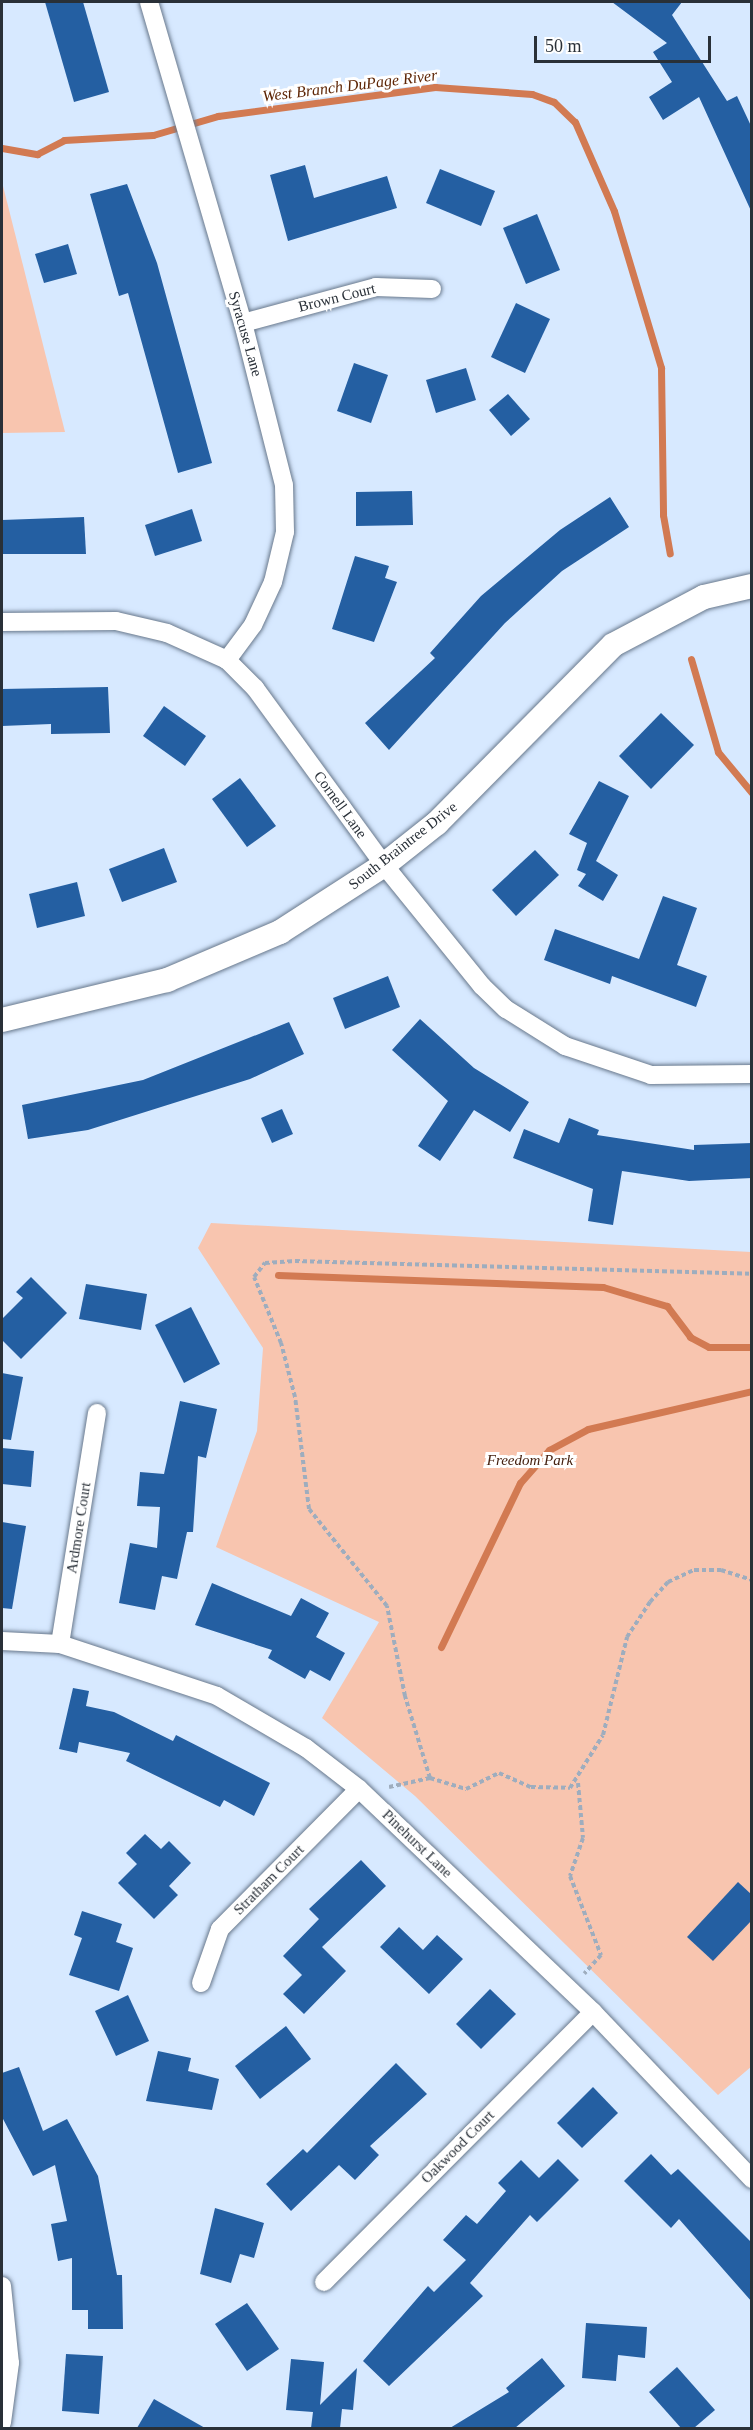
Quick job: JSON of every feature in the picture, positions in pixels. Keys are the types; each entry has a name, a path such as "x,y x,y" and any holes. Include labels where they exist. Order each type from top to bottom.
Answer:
{"street":[{"name":"Syracuse Lane","path":"149,2 243,323 280,461 286,508 280,558 264,604 227,660"},
{"name":"Brown Court","path":"243,323 376,286 432,289"},
{"name":"South Braintree Drive","path":"2,1020 103,1000 222,959 280,932 384,865 468,794 564,688 613,645 684,606 752,586"},
{"name":"Cornell Lane","path":"2,622 116,621 167,633 227,660 255,688 384,865 482,987 539,1032 651,1076 752,1074"},
{"name":"Ardmore Court","path":"60,1644 97,1413"},
{"name":"Pinehurst Lane","path":"2,1641 60,1644 217,1696 306,1748 359,1789 593,2012 752,2179"},
{"name":"Stratham Court","path":"201,1983 220,1929 359,1789"},
{"name":"Oakwood Court","path":"324,2282 593,2012"},
{"path":"2,2286 10,2364 2,2422"}],"path":[{"path":"430,1778 405,1696 387,1606 309,1509 295,1397 282,1343 254,1277 265,1263 295,1261 752,1274"},
{"path":"389,1787 430,1778 466,1789 499,1773 531,1787 570,1788 578,1783 603,1735 627,1638 650,1602 668,1582 694,1570 721,1570 752,1580"},
{"path":"578,1783 583,1838 570,1876 601,1955 585,1974"}],"green space":[{"path":"3,186 65,432 2,433"},
{"name":"Freedom Park","path":"211,1223 751,1252 752,2066 718,2095 415,1796 322,1718 379,1622 216,1547 257,1431 263,1348 198,1248"}],"building":[{"path":"45,2 83,2 109,92 74,102"},
{"path":"612,2 682,2 672,15 727,101 737,96 752,128 752,213 699,97 663,120 649,97 672,82 653,52 667,43"},
{"path":"305,165 314,198 387,176 397,208 288,241 270,175"},
{"path":"440,169 495,191 481,226 426,203"},
{"path":"127,184 157,263 212,463 178,473 128,293 119,296 90,194"},
{"path":"537,214 560,270 526,284 503,228"},
{"path":"68,244 77,274 44,283 35,254"},
{"path":"516,303 550,319 525,373 491,357"},
{"path":"354,363 388,375 371,423 337,411"},
{"path":"466,368 476,400 436,413 426,380"},
{"path":"508,394 530,419 511,436 489,410"},
{"path":"412,491 413,525 356,526 356,492"},
{"path":"610,497 629,527 562,571 505,623 389,750 365,723 435,658 430,653 481,596 560,530"},
{"path":"192,509 202,541 155,556 145,525"},
{"path":"84,517 86,554 2,554 2,520"},
{"path":"355,556 389,566 385,578 397,582 374,642 332,629"},
{"path":"108,687 110,733 51,734 51,724 2,726 2,689"},
{"path":"164,706 206,736 185,766 143,736"},
{"path":"661,713 694,745 651,789 619,756"},
{"path":"240,778 276,826 247,847 212,799"},
{"path":"599,781 629,796 596,861 618,875 603,901 578,886 586,874 577,870 587,843 569,834"},
{"path":"164,848 177,882 122,902 109,869"},
{"path":"535,850 559,875 516,916 492,890"},
{"path":"77,882 85,916 37,928 29,894"},
{"path":"663,896 697,908 677,965 707,976 696,1007 612,976 610,984 544,960 555,929 639,959"},
{"path":"388,976 400,1007 345,1029 333,998"},
{"path":"420,1019 474,1068 529,1102 510,1132 474,1110 440,1161 418,1146 448,1101 392,1050"},
{"path":"289,1022 304,1054 250,1079 88,1130 28,1139 22,1105 143,1080"},
{"path":"282,1109 293,1134 272,1143 261,1118"},
{"path":"569,1118 599,1130 597,1135 694,1150 694,1145 752,1143 752,1178 689,1181 622,1171 613,1225 588,1221 593,1189 513,1158 524,1129 559,1143"},
{"path":"31,1277 67,1313 21,1359 2,1340 2,1319 23,1298 16,1292"},
{"path":"86,1284 147,1294 141,1330 79,1319"},
{"path":"191,1307 220,1364 184,1383 155,1325"},
{"path":"2,1373 23,1377 11,1440 2,1439"},
{"path":"180,1401 217,1409 206,1458 198,1456 193,1532 187,1532 177,1579 162,1576 155,1610 119,1603 130,1543 157,1548 160,1507 137,1506 140,1472 164,1474"},
{"path":"2,1448 34,1451 31,1487 2,1484"},
{"path":"2,1522 26,1526 12,1609 2,1608"},
{"path":"212,1583 291,1616 301,1598 329,1613 316,1637 345,1653 330,1681 310,1670 305,1679 268,1658 272,1650 195,1625"},
{"path":"73,1688 89,1691 86,1706 114,1712 173,1741 176,1735 270,1783 254,1816 224,1800 220,1807 126,1761 130,1753 79,1742 77,1753 59,1749"},
{"path":"145,1834 161,1849 169,1841 191,1863 169,1886 178,1895 154,1919 118,1883 137,1864 126,1853"},
{"path":"361,1860 386,1886 322,1947 346,1971 304,2014 283,1994 302,1975 283,1956 319,1919 309,1909"},
{"path":"738,1882 752,1895 752,1920 713,1961 687,1937"},
{"path":"82,1911 122,1924 116,1942 133,1948 119,1991 69,1975 82,1938 74,1935"},
{"path":"399,1927 423,1950 437,1935 463,1959 429,1994 380,1947"},
{"path":"490,1989 516,2014 481,2049 456,2024"},
{"path":"128,1995 149,2041 116,2056 95,2011"},
{"path":"286,2026 311,2059 260,2099 235,2066"},
{"path":"158,2051 191,2058 188,2071 219,2079 212,2110 146,2101"},
{"path":"396,2063 427,2094 370,2146 379,2155 355,2180 339,2165 291,2211 266,2184 303,2149 307,2153"},
{"path":"19,2067 43,2131 67,2119 98,2176 117,2275 122,2275 123,2329 88,2329 88,2310 72,2310 72,2258 58,2261 51,2224 67,2221 55,2165 33,2176 2,2117 2,2073"},
{"path":"593,2087 618,2113 582,2148 557,2123"},
{"path":"651,2154 671,2175 678,2169 752,2243 752,2302 679,2219 671,2228 624,2181"},
{"path":"558,2159 579,2180 537,2222 530,2215 470,2283 483,2296 389,2386 363,2361 428,2286 434,2292 466,2260 443,2240 466,2215 477,2224 506,2191 498,2183 521,2160 539,2178"},
{"path":"215,2208 264,2223 254,2258 240,2254 231,2283 200,2274"},
{"path":"247,2303 279,2349 247,2371 215,2324"},
{"path":"586,2323 647,2327 645,2358 618,2355 616,2381 582,2378"},
{"path":"66,2354 103,2356 99,2414 62,2411"},
{"path":"542,2358 565,2386 515,2428 450,2428 509,2392 506,2388"},
{"path":"291,2359 324,2362 320,2405 357,2368 353,2410 342,2409 340,2428 311,2428 313,2412 286,2410"},
{"path":"677,2367 715,2410 694,2428 681,2428 649,2392"},
{"path":"154,2399 205,2428 137,2428"}],"waterway":[{"name":"West Branch DuPage River","path":"2,148 37,154 64,140 153,135 218,116 435,87 532,94 554,102 575,122 614,211 661,368 663,515 670,553"},
{"name":"West Branch DuPage River","path":"691,659 718,752 752,793"},
{"path":"278,1275 603,1287 667,1306 690,1337 709,1347 752,1347"},
{"path":"441,1647 520,1483 549,1450 588,1429 752,1391"}]}
